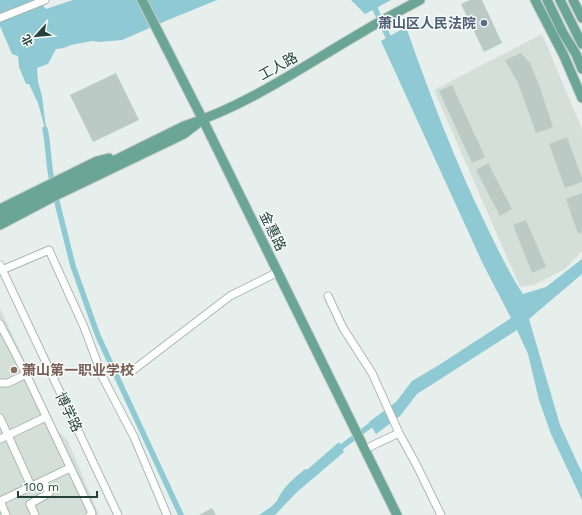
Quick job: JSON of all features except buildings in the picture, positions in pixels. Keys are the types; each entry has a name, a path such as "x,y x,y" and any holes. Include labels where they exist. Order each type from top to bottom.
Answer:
{"main road":[{"name":"金惠路","path":"142,0 203,120 364,447"},
{"path":"410,2 420,0"},
{"path":"535,0 564,56 582,98"},
{"path":"547,0 563,33 576,54 582,69"},
{"path":"560,0 582,44"},
{"path":"573,0 582,18"},
{"name":"工人路","path":"99,171 135,154 184,126 203,120 294,74 401,10 410,2"},
{"path":"0,209 97,161 135,154"},
{"path":"0,229 114,173 135,154"},
{"path":"0,217 99,171"},
{"path":"0,225 99,171"},
{"path":"364,447 397,515"}],"street":[{"path":"0,18 43,1"},
{"path":"1,268 49,250 84,327 103,378 134,437 168,515"},
{"name":"博学路","path":"1,268 118,515"},
{"path":"132,371 230,296 278,272"},
{"path":"328,296 343,328 372,373 441,515"},
{"path":"0,324 26,374 92,513 90,515"},
{"path":"0,383 8,383 26,374"},
{"path":"0,439 46,417"},
{"path":"0,418 31,486"},
{"path":"364,447 400,433"},
{"path":"6,515 0,501 70,468"},
{"path":"35,515 30,504 49,493 42,481"}],"shaded area":[{"path":"542,34 582,129 582,251 565,269 534,285 520,287 434,90"},
{"name":"萧山第一职业学校","path":"0,308 58,432 67,439 99,515 0,515"}],"water":[{"path":"0,0 38,0 46,9 73,0 217,0 122,40 99,42 92,41 56,49 48,64 37,68 47,136 38,103 29,84 26,84 19,67 18,56 12,54 0,26"},
{"path":"351,0 391,0 365,14"},
{"path":"406,27 464,178 500,253 523,294 546,287 582,259 582,274 529,319 560,425 582,473 582,500 551,434 539,400 528,354 517,330 417,394 400,416 376,434 369,422 396,402 412,381 511,318 483,264 381,41"},
{"path":"339,442 344,452 297,492 275,515 259,515 271,507 308,469"}],"waterway":[{"path":"371,0 391,43"},
{"path":"45,129 53,185"},
{"path":"55,194 73,266 98,336 181,515"},
{"path":"336,451 375,422"},
{"path":"280,501 288,489 306,472"}],"place":[{"name":"萧山区人民法院","path":"484,23"},
{"name":"萧山第一职业学校","path":"14,370"}]}
